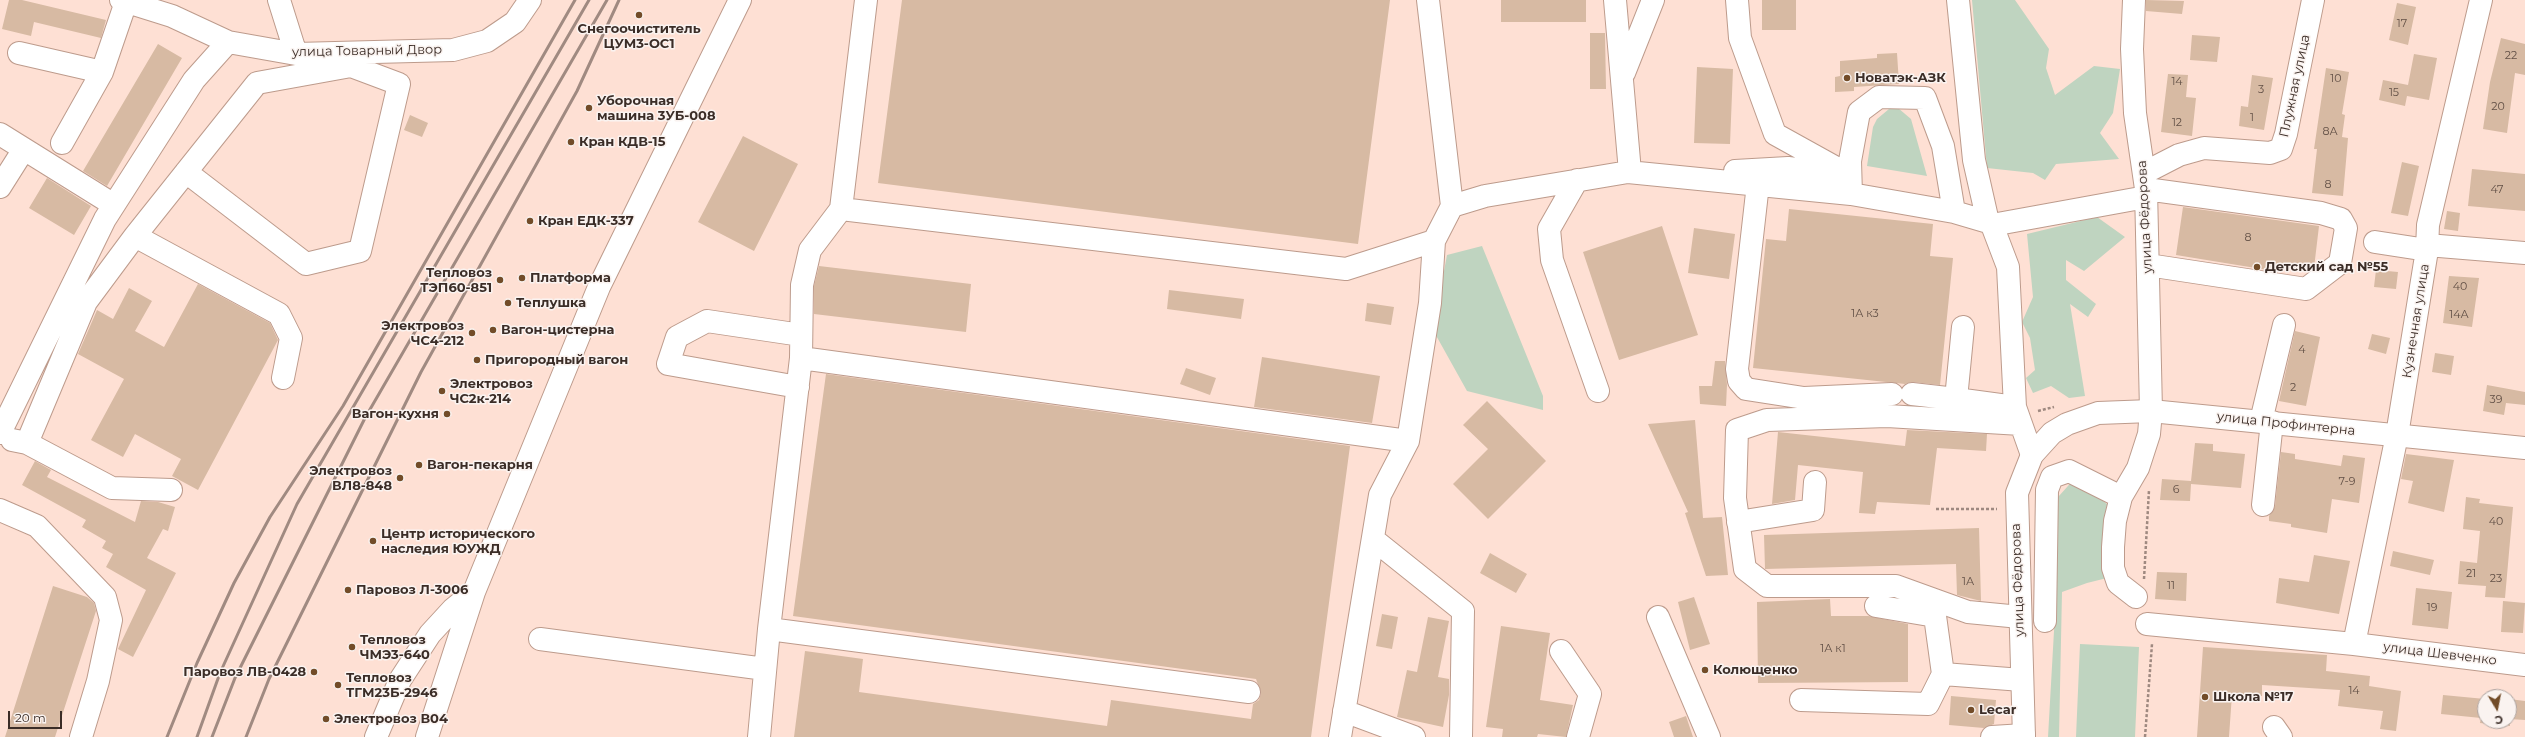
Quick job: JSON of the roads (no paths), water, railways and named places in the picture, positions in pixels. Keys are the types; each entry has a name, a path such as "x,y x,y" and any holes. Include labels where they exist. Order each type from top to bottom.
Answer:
{"street":[{"path":"278,0 296,54"},
{"name":"улица Товарный Двор","path":"124,1 172,16 228,42 296,54 453,50 487,41 515,22 530,0"},
{"path":"427,737 474,592 598,287 740,0"},
{"path":"759,737 769,629 801,358 802,285 810,250 841,209 866,0"},
{"path":"1340,737 1380,495 1408,441 1430,303 1434,241 1452,206 1428,0"},
{"path":"1615,0 1623,77 1630,172"},
{"path":"1623,77 1653,0"},
{"path":"1737,0 1740,38 1775,134 1850,185"},
{"path":"1958,0 1974,160 1990,223 2008,267 2018,416 2032,456"},
{"name":"улица Фёдорова","path":"2134,0 2132,48 2135,112 2145,187 2151,411 2149,434 2138,468 2121,497 2115,521 2113,568 2118,583 2140,591"},
{"name":"Плужная улица","path":"2145,187 2178,155 2204,148 2270,154 2281,149 2286,134 2313,0"},
{"name":"Кузнечная улица","path":"2354,644 2397,435 2427,248 2428,225 2481,0"},
{"path":"62,143 102,72 124,1"},
{"path":"0,433 105,219 194,80 228,42"},
{"path":"19,53 102,72"},
{"path":"27,443 86,302 135,236 186,172 257,83 351,66 399,84 360,251 306,264 186,172"},
{"path":"1850,185 1859,112 1879,97 1925,98 1943,146 1954,212"},
{"path":"0,134 114,205"},
{"path":"0,187 24,149"},
{"path":"1666,176 1788,168 1990,223 2145,187 2321,213 2340,219 2346,228 2340,263 2306,289 2148,265"},
{"path":"1452,206 1485,196 1630,172 1758,184 1850,185"},
{"path":"1577,180 1549,229 1552,260 1598,391"},
{"path":"1758,184 1737,369 1739,381 1746,389 1804,398 1902,394 1956,399 2018,416"},
{"path":"841,209 1346,269 1434,241"},
{"path":"135,236 279,314 291,338 283,378"},
{"path":"2375,242 2427,248 2525,253"},
{"path":"798,387 668,364 677,338 707,321 802,335"},
{"path":"2263,505 2267,422 2284,326"},
{"path":"1956,399 1963,327"},
{"path":"801,358 1408,441"},
{"name":"улица Профинтерна","path":"2052,433 2073,422 2098,413 2151,411 2525,448"},
{"path":"2018,416 1886,416 1767,420 1737,430 1735,498 1745,569 1767,586 1896,586 1968,612 2020,617"},
{"name":"улица Фёдорова","path":"2024,736 2016,509 2020,479 2032,456 2052,433"},
{"path":"0,438 27,443 112,488 171,490"},
{"path":"2045,621 2047,490 2052,477 2069,471 2121,497"},
{"path":"1738,522 1813,510 1815,482"},
{"path":"0,510 37,526 104,597 111,620 98,681 81,737"},
{"path":"1373,539 1463,611 1461,737"},
{"path":"376,737 400,680 430,634 453,609 474,592"},
{"path":"1801,700 1928,704 1943,674 1935,616 1876,606"},
{"path":"1658,617 1709,737"},
{"name":"улица Шевченко","path":"2148,624 2354,644 2525,665"},
{"path":"769,629 1249,692"},
{"path":"540,639 765,669"},
{"path":"1561,651 1590,694 1578,737"},
{"path":"1943,674 2022,680"},
{"path":"1344,711 1414,737"},
{"path":"1992,737 2024,736"}],"railway":[{"path":"167,737 197,663 234,583 270,517 343,406 575,0"},
{"path":"197,737 220,673 297,504 589,0"},
{"path":"212,737 235,678 365,418 607,0"},
{"path":"246,737 269,679 421,372 577,91 619,0"}],"place":[{"name":"Снегоочиститель ЦУМ3-ОС1","path":"639,15"},
{"name":"Новатэк-АЗК","path":"1847,78"},
{"name":"Уборочная машина 3УБ-008","path":"589,108"},
{"name":"Кран КДВ-15","path":"571,142"},
{"name":"Кран ЕДК-337","path":"530,221"},
{"name":"Детский сад №55","path":"2257,267"},
{"name":"Платформа","path":"522,278"},
{"name":"Тепловоз ТЭП60-851","path":"500,280"},
{"name":"Теплушка","path":"508,303"},
{"name":"Вагон-цистерна","path":"493,330"},
{"name":"Электровоз ЧС4-212","path":"472,333"},
{"name":"Пригородный вагон","path":"477,360"},
{"name":"Электровоз ЧС2к-214","path":"442,391"},
{"name":"Вагон-кухня","path":"447,414"},
{"name":"Вагон-пекарня","path":"419,465"},
{"name":"Электровоз ВЛ8-848","path":"400,478"},
{"name":"Центр исторического наследия ЮУЖД","path":"373,541"},
{"name":"Паровоз Л-3006","path":"348,590"},
{"name":"Тепловоз ЧМЭ3-640","path":"352,647"},
{"name":"Колющенко","path":"1705,670"},
{"name":"Паровоз ЛВ-0428","path":"314,672"},
{"name":"Тепловоз ТГМ23Б-2946","path":"338,685"},
{"name":"Школа №17","path":"2205,697"},
{"name":"Lecar","path":"1971,710"},
{"name":"Электровоз В04","path":"326,719"}]}
